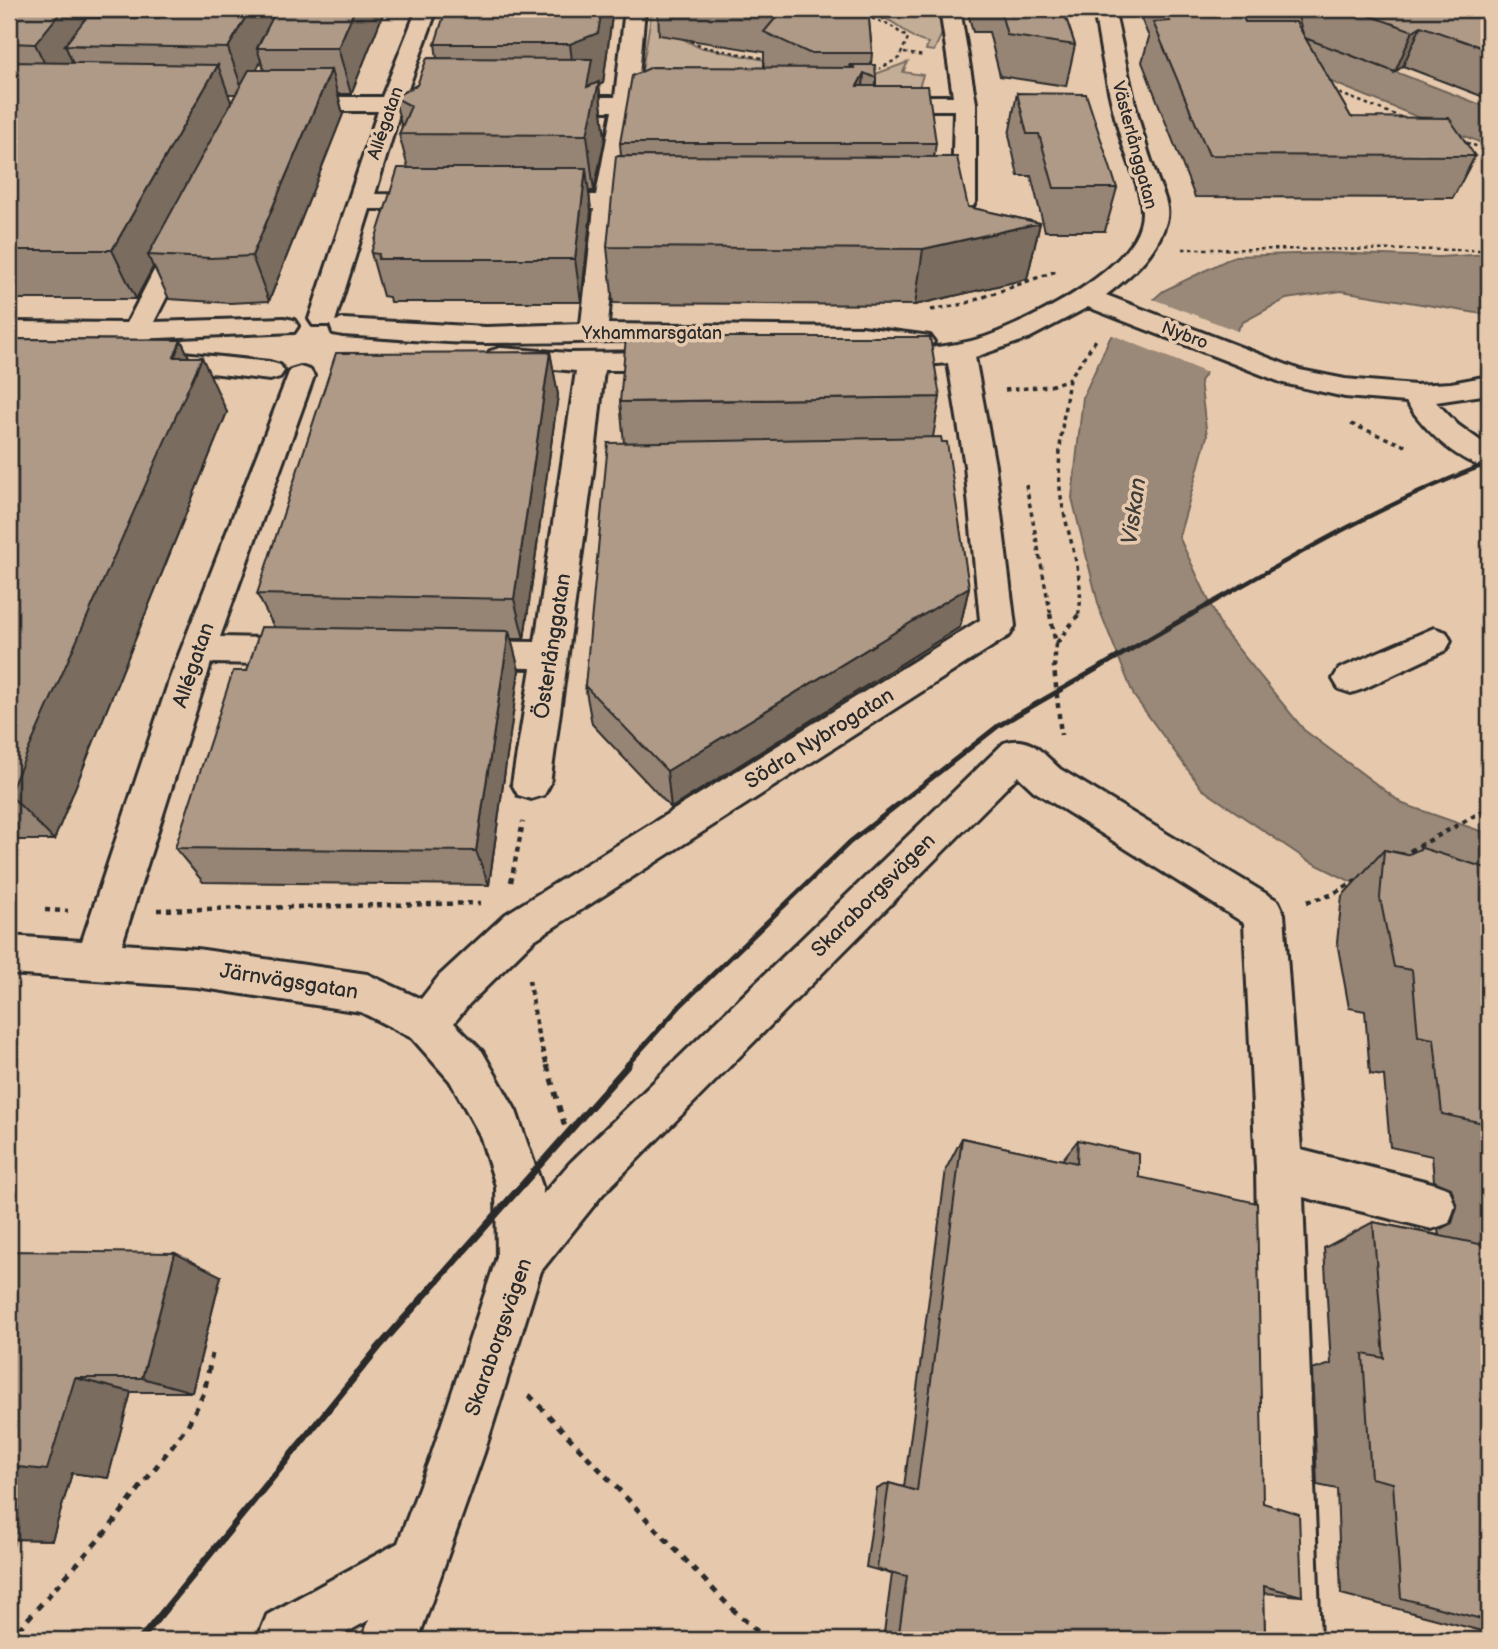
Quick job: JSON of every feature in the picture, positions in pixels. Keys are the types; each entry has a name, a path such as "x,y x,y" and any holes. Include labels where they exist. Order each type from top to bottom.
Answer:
{"street":[{"path":"79,80 130,9"},
{"name":"Allégatan","path":"338,333 359,201 391,104 427,9"},
{"name":"Österlånggatan","path":"531,784 550,655 592,471 593,347 607,203 625,104 635,9"},
{"path":"895,201 964,201 965,103 950,9"},
{"name":"Västerlånggatan","path":"1087,297 1122,269 1143,244 1154,220 1154,201 1127,127 1104,9"},
{"path":"854,104 965,103"},
{"path":"268,104 474,104"},
{"path":"529,104 705,104"},
{"path":"359,201 469,202"},
{"path":"510,202 689,202"},
{"path":"136,331 197,213"},
{"name":"Nybro","path":"1087,297 1293,377 1345,388 1415,394 1489,385"},
{"name":"Yxhammarsgatan","path":"772,360 912,359 960,351 996,342 1087,297"},
{"path":"9,330 136,331 284,326 338,333"},
{"path":"284,326 270,334 261,344 258,354 261,363 298,372"},
{"name":"Yxhammarsgatan","path":"338,333 486,335 703,361"},
{"name":"Yxhammarsgatan","path":"446,359 511,357 593,347 862,335 911,340 960,351"},
{"name":"Södra Nybrogatan","path":"427,1024 454,990 520,927 998,626 966,466 960,351"},
{"path":"122,358 298,372"},
{"name":"Allégatan","path":"97,959 110,911 198,650 298,372"},
{"path":"1415,394 1439,427 1464,447 1489,459"},
{"path":"1351,679 1434,641"},
{"path":"198,650 338,652"},
{"path":"436,653 550,655"},
{"path":"1032,766 1264,914 1279,1168 1292,1640"},
{"name":"Skaraborgsvägen","path":"390,1640 458,1453 521,1257 586,1179 1032,766"},
{"name":"Järnvägsgatan","path":"9,955 197,968 367,993 427,1024 466,1066 500,1127 519,1186 521,1257"},
{"path":"1279,1168 1432,1206"},
{"path":"287,1635 418,1562"}],"path":[{"path":"883,20 888,9"},
{"path":"860,15 883,20 908,38 907,48 900,59 877,69"},
{"path":"682,37 704,47 772,60"},
{"path":"1326,87 1412,121"},
{"path":"1449,135 1489,151"},
{"path":"1183,249 1489,250"},
{"path":"1056,644 1079,615 1082,595 1060,489 1059,452 1069,379"},
{"path":"1342,420 1417,451"},
{"path":"1026,485 1056,644 1052,662 1061,720 1060,753 1032,766"},
{"path":"520,927 510,891 531,784"},
{"path":"1392,861 1489,808"},
{"path":"1331,895 1368,875"},
{"path":"9,1640 110,1527 188,1425 204,1393 212,1354"},
{"path":"521,1403 525,1390 729,1606 767,1640"}],"shaded area":[{"path":"652,9 671,9 670,32 698,47 775,62 766,84 639,90"},
{"path":"890,9 941,9 945,27 934,51 926,50 928,43 922,42 886,19"},
{"path":"908,62 903,72 923,75 919,87 906,95 793,65 873,75"}],"water":[{"path":"1232,9 1307,9 1328,46 1489,108 1489,146 1265,55"},
{"name":"Viskan","path":"1327,253 1439,257 1489,254 1489,315 1341,291 1286,299 1243,322 1200,381 1207,436 1179,537 1222,629 1304,730 1403,804 1489,834 1489,930 1378,895 1307,860 1202,789 1134,696 1100,611 1072,498 1083,397 1110,338 1163,291 1235,256"}],"pier":[{"path":"1150,298 1240,332 1210,374 1110,334"}],"building":[{"path":"9,9 63,9 35,44 9,43"},
{"path":"183,9 250,9 228,48 65,45 86,18 157,18"},
{"path":"277,9 355,9 338,48 257,48"},
{"path":"446,9 602,9 598,33 570,44 435,44"},
{"path":"747,9 868,9 872,53 809,53 764,32 779,14"},
{"path":"1000,9 1063,9 1075,45 1007,35"},
{"path":"1165,9 1239,9 1245,22 1296,22 1351,117 1449,118 1475,156 1209,155 1153,22 1170,21"},
{"path":"1351,9 1489,9 1489,50 1421,26 1413,31"},
{"path":"427,58 592,59 587,87 599,82 587,135 399,134 411,106 394,97 417,85"},
{"path":"9,62 218,65 112,250 9,250"},
{"path":"849,65 875,65 876,78 864,73 857,86 928,86 936,143 620,143 632,76 652,67 855,68"},
{"path":"249,70 331,70 252,256 211,258 148,255"},
{"path":"1017,93 1086,94 1117,188 1054,188 1039,134 1027,134"},
{"path":"616,156 957,157 968,207 1040,223 923,249 607,247"},
{"path":"398,168 586,168 575,259 378,259 379,254 371,253"},
{"path":"626,337 930,337 940,397 620,402"},
{"path":"9,339 181,340 174,357 202,357 9,794"},
{"path":"550,352 514,599 257,594 336,353"},
{"path":"941,437 942,442 947,442 969,587 667,771 585,686 608,443"},
{"path":"261,627 509,631 476,851 175,848 233,671 247,671"},
{"path":"1422,848 1489,869 1489,1138 1488,1124 1442,1114 1434,1039 1418,1036 1412,970 1394,967 1380,898 1384,850 1407,855"},
{"path":"962,1138 1077,1163 1078,1140 1139,1154 1139,1177 1257,1203 1263,1503 1299,1514 1302,1596 1264,1586 1265,1640 898,1640 907,1576 877,1569 889,1483 917,1491"},
{"path":"1373,1222 1489,1246 1489,1621 1401,1598 1393,1483 1371,1478 1363,1354 1384,1358"},
{"path":"9,1251 175,1253 142,1378 75,1378 47,1470 9,1466"}],"railway":[{"path":"1189,616 1373,514 1489,463"},
{"path":"626,1066 680,1006 850,842 998,726 1192,614"},
{"path":"140,1640 379,1347 628,1065"}]}
